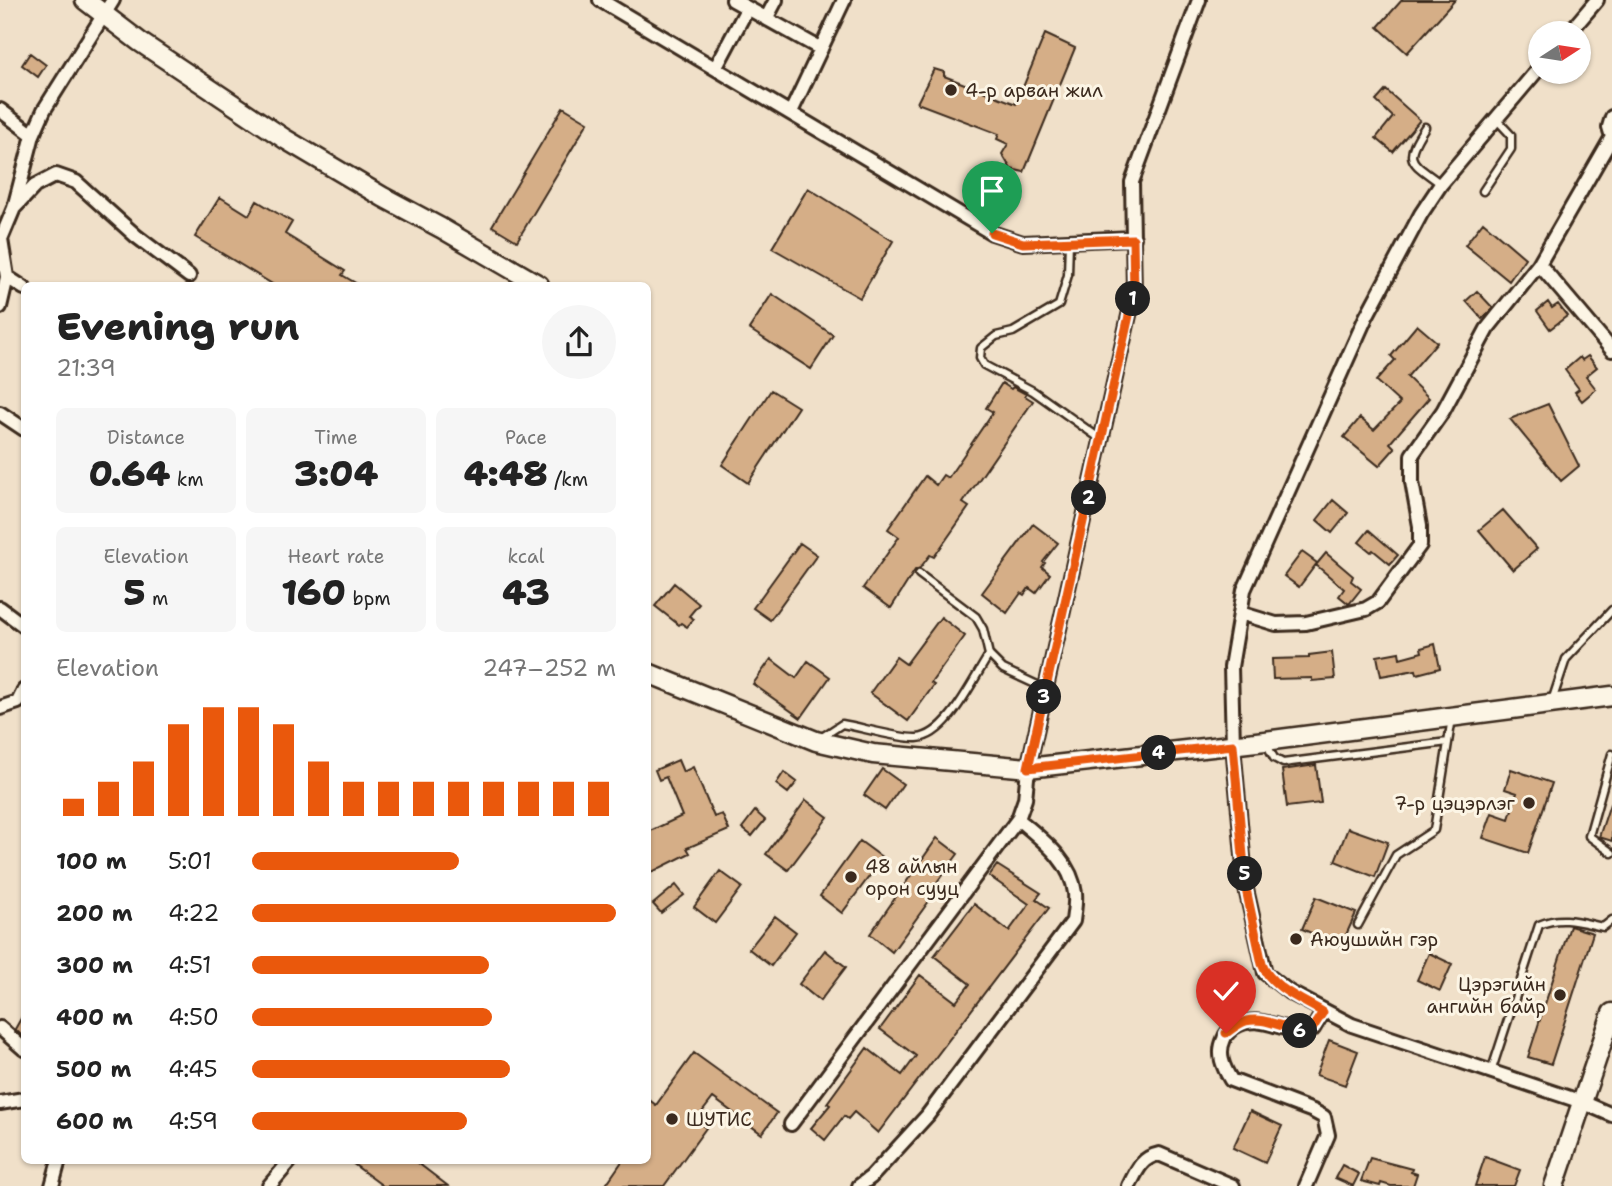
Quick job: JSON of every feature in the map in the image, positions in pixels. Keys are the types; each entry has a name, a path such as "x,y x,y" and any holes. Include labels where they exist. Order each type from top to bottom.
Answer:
{"street":[{"path":"85,0 107,7 168,62 285,139 534,282"},
{"path":"600,0 992,233 1023,243 1133,239"},
{"path":"733,0 821,49"},
{"path":"766,19 776,0"},
{"path":"791,113 844,0"},
{"path":"791,1124 1018,818 1025,799 1028,768 1134,293 1132,182 1199,0"},
{"path":"1579,21 1597,0"},
{"path":"0,307 7,277 1,239 14,208 33,135 44,110 107,7"},
{"path":"716,68 747,9"},
{"path":"1528,81 1441,184 1421,214 1366,317 1244,590 1231,667 1233,745 1246,889 1265,973 1280,986 1323,1012 1352,1025 1582,1102 1612,1115"},
{"path":"0,110 33,135"},
{"path":"1240,613 1276,624 1306,623 1366,609 1378,602 1420,545 1420,526 1412,482 1412,455 1443,411 1487,329 1539,264 1612,137 1609,127 1612,117"},
{"path":"14,208 35,186 56,175 76,182 136,236 189,276"},
{"path":"1539,264 1612,349"},
{"path":"7,277 21,286"},
{"path":"0,413 21,427"},
{"path":"0,608 21,624"},
{"path":"651,674 816,741 873,754 1028,768 1233,745 1612,696"},
{"path":"0,708 18,702 21,696"},
{"path":"859,1186 871,1177 927,1116 1073,921 1076,895 1070,873 1056,852 1018,818"},
{"path":"1306,1186 1328,1135 1324,1117 1231,1080 1223,1065 1221,1045 1226,1033 1244,1021 1254,1020 1304,1032 1312,1029 1323,1012"},
{"path":"1554,1186 1612,1013"},
{"path":"0,1028 21,1046"},
{"path":"0,1103 21,1100"},
{"path":"1129,1186 1141,1162 1159,1154 1233,1186"},
{"path":"52,1186 58,1164"},
{"path":"270,1186 288,1164"}],"lane":[{"path":"1483,191 1511,149 1511,135 1496,120"},
{"path":"1425,127 1412,147 1411,156 1416,164 1441,184"},
{"path":"1069,241 1069,275 1059,305 1013,332 996,336 981,348 980,358 984,365 1032,391 1102,440"},
{"path":"919,574 976,617 983,629 989,655 1003,669 1046,689"},
{"path":"1551,703 1566,659 1612,610"},
{"path":"816,741 842,724 916,738 933,734 946,723 989,655"},
{"path":"1357,925 1396,855 1434,830 1452,716"},
{"path":"1265,741 1274,758 1283,763 1448,742"},
{"path":"1612,754 1589,836 1612,853"},
{"path":"1491,1072 1539,925 1551,920 1571,919 1603,927 1612,920"}],"building":[{"path":"1402,0 1455,0 1407,53 1378,27"},
{"name":"4-р арван жил","path":"1045,34 1075,48 1024,172 1011,169 1002,154 1008,144 997,139 999,134 917,103 934,69 944,72 944,76 1016,104"},
{"path":"30,53 46,65 38,77 22,65"},
{"path":"1386,90 1420,120 1393,152 1376,138 1393,117 1376,101"},
{"path":"563,107 588,122 517,241 492,226"},
{"path":"808,188 893,241 860,298 772,248"},
{"path":"220,197 249,215 257,201 292,222 285,234 345,271 342,275 354,282 269,282 195,237"},
{"path":"1483,222 1525,258 1509,281 1465,245"},
{"path":"1477,291 1493,308 1482,319 1466,301"},
{"path":"772,294 833,335 811,369 749,329"},
{"path":"1548,302 1552,308 1558,304 1567,316 1550,329 1537,311"},
{"path":"1417,325 1437,342 1407,377 1429,398 1390,443 1395,448 1379,466 1344,437 1360,418 1374,430 1400,403 1376,381 1395,360 1391,356"},
{"path":"1588,356 1597,367 1586,376 1596,389 1582,401 1575,392 1579,389 1565,370 1580,357 1582,360"},
{"path":"1002,383 1026,394 1025,396 1033,401 963,503 969,507 934,557 930,555 920,568 915,570 891,608 863,588 899,537 888,529 925,476 936,485 943,475 948,478 993,412 986,408"},
{"path":"771,390 798,407 748,483 722,465"},
{"path":"1548,404 1579,466 1561,481 1510,419"},
{"path":"1333,500 1348,513 1332,533 1317,520"},
{"path":"1503,510 1537,549 1513,570 1479,530"},
{"path":"1033,524 1058,543 1043,562 1045,563 1042,567 1050,574 1036,593 1029,588 1024,595 1021,593 1007,613 982,593"},
{"path":"1369,530 1398,555 1390,564 1359,542"},
{"path":"800,543 817,555 770,620 753,608"},
{"path":"1302,552 1317,563 1299,587 1284,576"},
{"path":"1326,553 1353,576 1351,581 1361,589 1349,604 1339,596 1344,589 1316,565"},
{"path":"674,583 699,604 689,616 694,619 687,627 681,623 679,625 655,606"},
{"path":"941,617 965,636 908,721 870,693 896,657 906,664"},
{"path":"1435,644 1440,668 1417,674 1416,670 1381,676 1377,656 1399,652 1400,658 1422,652 1421,648"},
{"path":"1332,652 1335,679 1273,679 1272,659 1309,658 1309,655"},
{"path":"771,659 796,678 808,661 830,677 801,718 753,684"},
{"path":"678,760 683,772 693,767 714,817 722,814 729,830 687,848 690,853 651,872 651,831 682,816 666,777 659,780 655,770"},
{"path":"1316,765 1321,803 1287,807 1282,770"},
{"path":"882,769 903,784 885,810 864,795"},
{"name":"7-р цэцэрлэг","path":"1511,769 1552,783 1528,853 1483,838 1492,813 1509,819 1517,793 1505,789"},
{"path":"784,772 797,782 788,793 776,784"},
{"name":"48 айлын орон сууц","path":"806,800 828,817 788,870 766,854"},
{"path":"1610,804 1612,805 1612,841 1599,837"},
{"path":"755,811 765,820 752,836 742,828"},
{"path":"1348,828 1388,842 1375,877 1335,861"},
{"path":"937,838 958,854 928,894 932,897 892,952 870,934"},
{"name":"48 айлын орон сууц","path":"860,841 883,858 842,913 820,896"},
{"path":"997,865 1041,893 1036,899 1049,908 878,1133 854,1112 848,1119 844,1116 825,1140 811,1128 830,1105 827,1103 867,1048 902,1075 916,1056 880,1029 920,975 956,1002 970,984 934,956 974,904 1009,931 1029,904 989,876"},
{"path":"720,871 742,887 715,923 694,907"},
{"path":"676,885 684,895 661,913 653,904"},
{"path":"1316,897 1356,913 1341,946 1302,929"},
{"path":"775,916 796,932 771,966 749,949"},
{"name":"Цэрэгийн ангийн байр","path":"1570,926 1593,933 1551,1064 1528,1057"},
{"path":"825,950 846,967 820,1001 799,984"},
{"path":"1429,953 1452,964 1440,991 1417,980"},
{"path":"21,1018 21,1035 15,1029"},
{"path":"1329,1040 1358,1051 1345,1085 1316,1075"},
{"name":"ШУТИС","path":"694,1053 777,1113 762,1134 713,1098 696,1120 706,1128 664,1186 605,1186 620,1164 651,1164 651,1101 656,1105"},
{"path":"1250,1111 1282,1126 1265,1163 1233,1148"},
{"path":"1485,1157 1520,1170 1514,1186 1475,1186"},
{"path":"1370,1158 1412,1169 1411,1172 1417,1174 1413,1186 1381,1183 1380,1186 1361,1181"},
{"path":"353,1164 419,1164 448,1186 383,1186"},
{"path":"1342,1165 1359,1174 1353,1186 1335,1178"}],"place":[{"name":"4-р арван жил","path":"951,90"},
{"name":"7-р цэцэрлэг","path":"1529,803"},
{"name":"48 айлын орон сууц","path":"851,877"},
{"name":"Аюушийн гэр","path":"1296,939"},
{"name":"Цэрэгийн ангийн байр","path":"1560,995"},
{"name":"ШУТИС","path":"672,1119"}],"route":[{"path":"992,233 1023,243 1133,239 1134,293 1028,768 1233,745 1246,889 1265,973 1289,992 1323,1012 1312,1029 1304,1032 1254,1020 1244,1021 1226,1033"}]}
